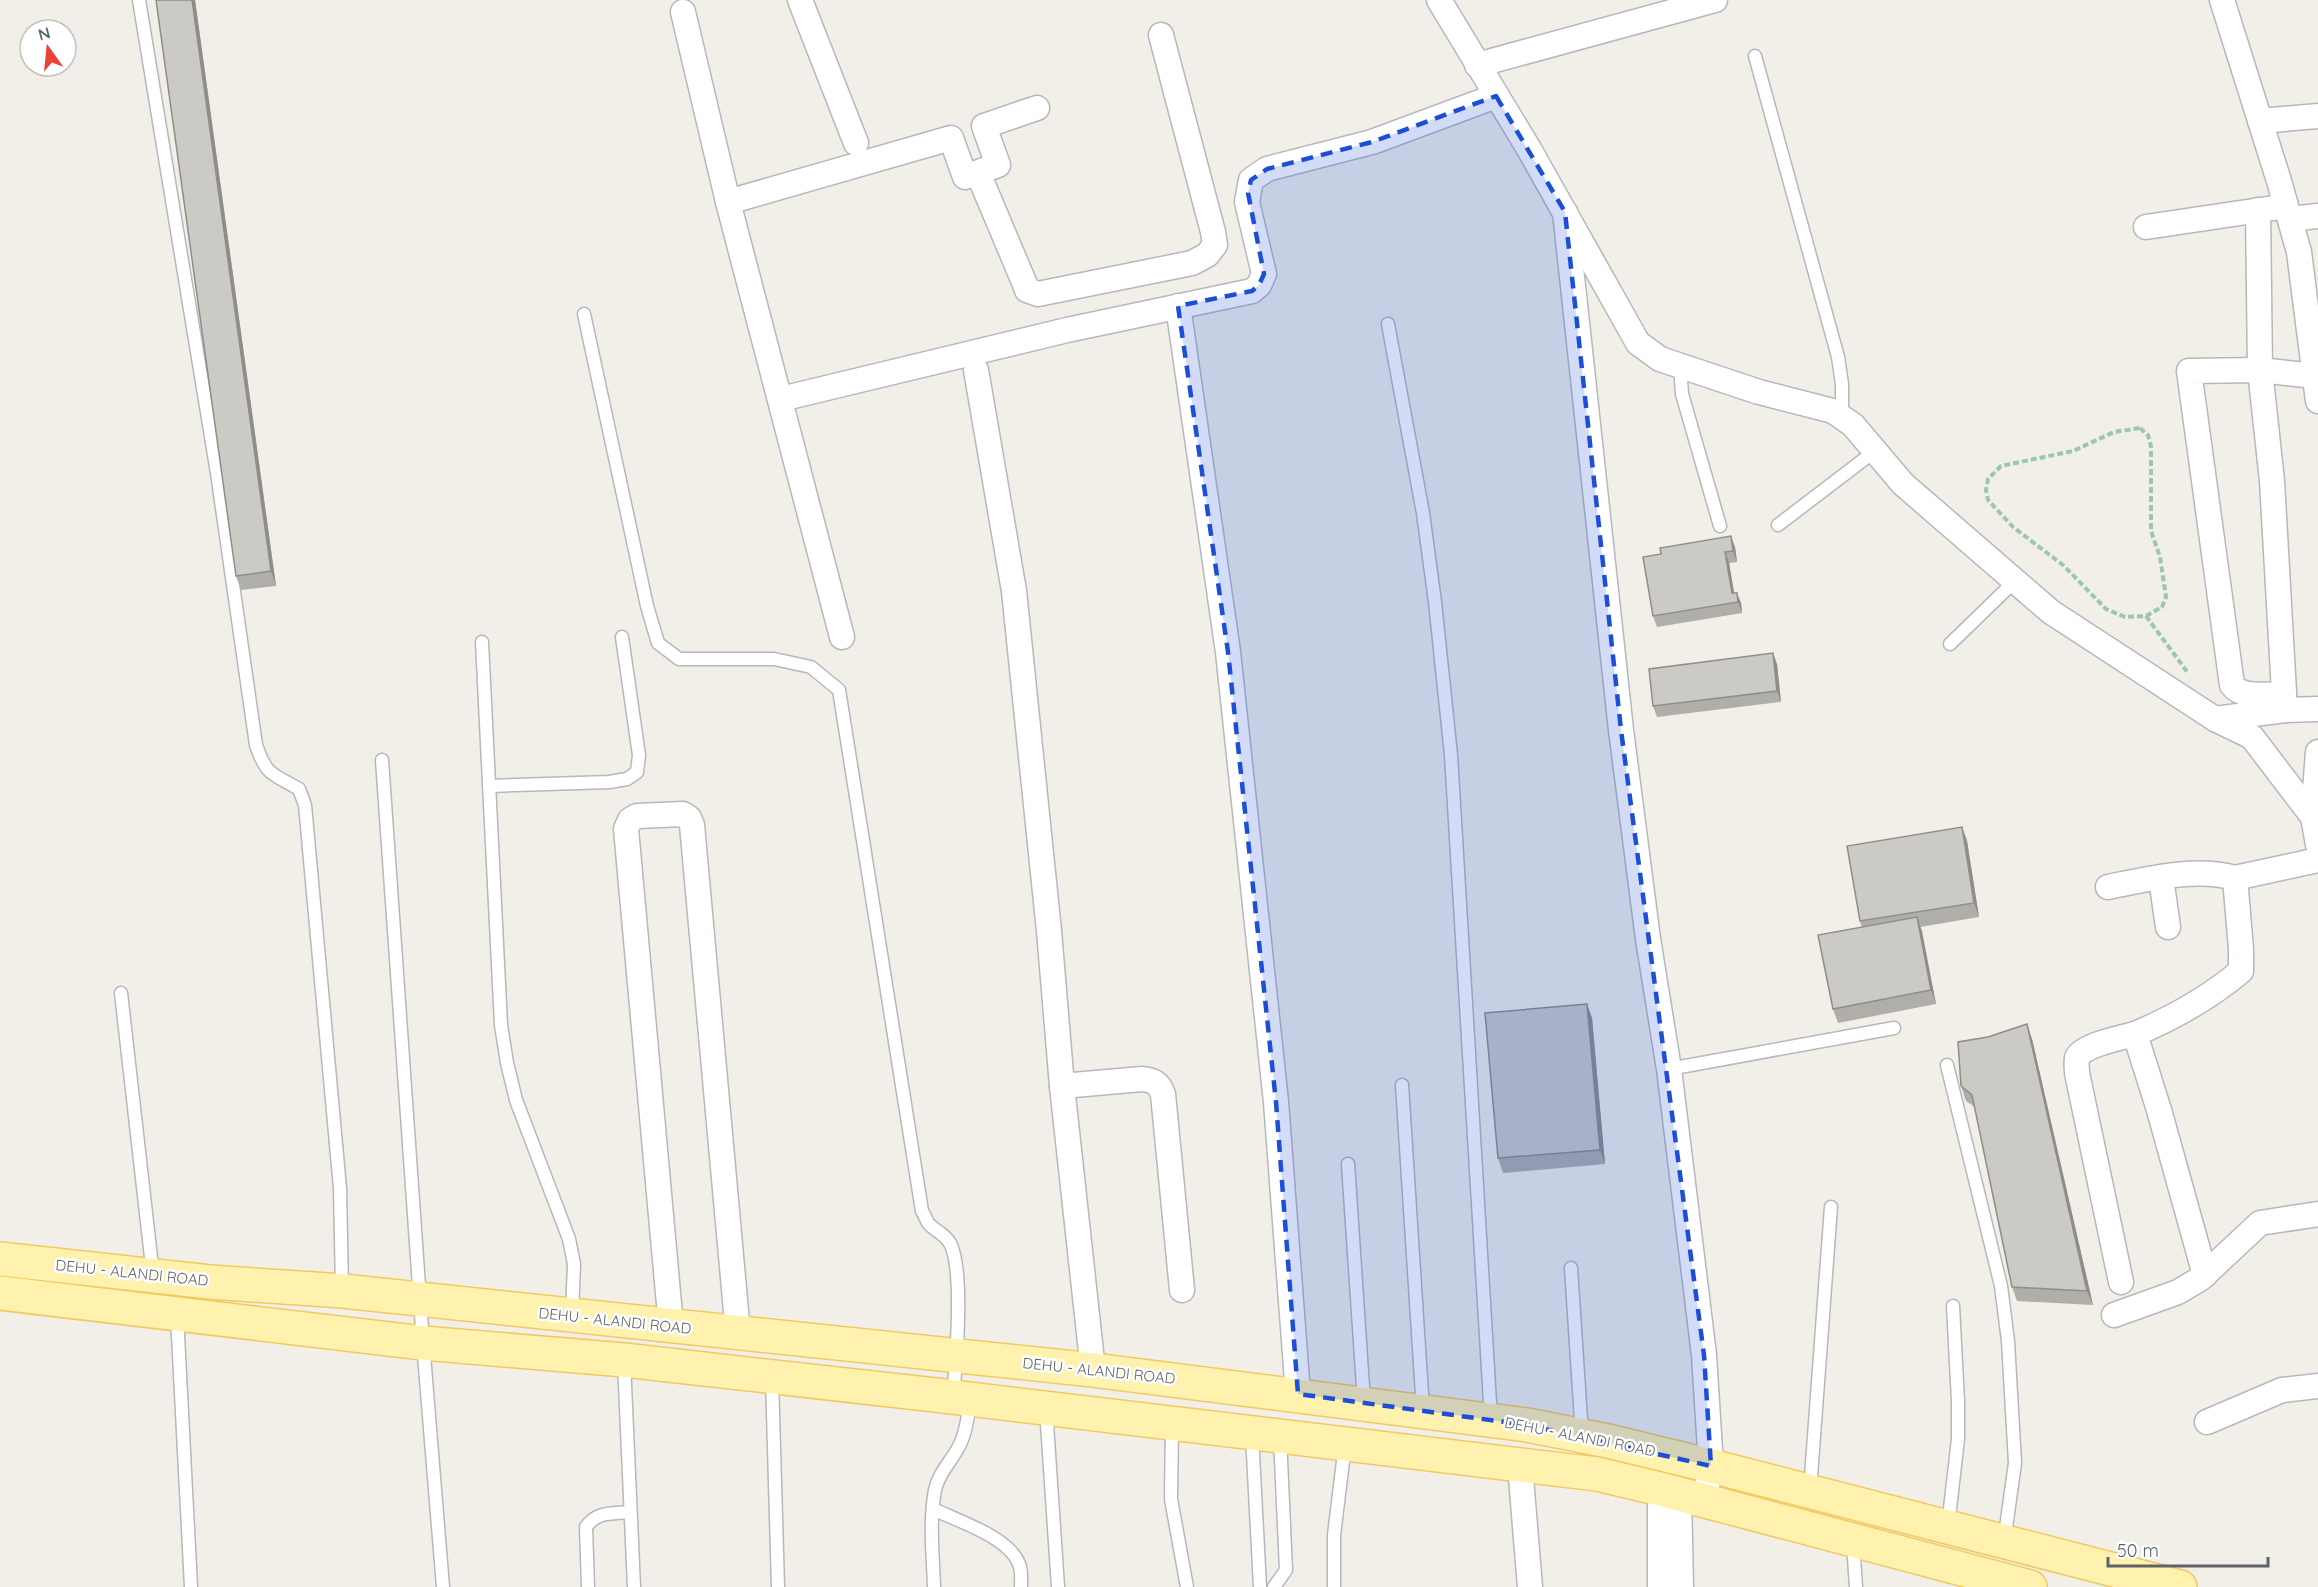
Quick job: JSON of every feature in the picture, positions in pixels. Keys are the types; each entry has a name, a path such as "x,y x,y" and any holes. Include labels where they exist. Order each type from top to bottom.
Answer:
{"main road":[{"name":"DEHU - ALANDI ROAD","path":"0,1259 210,1282 342,1291 1093,1370 1491,1420 1582,1436 1711,1466 2180,1587"},
{"path":"0,1293 177,1312 423,1343 624,1360 961,1398 1598,1474 2030,1587"}],"street":[{"path":"800,0 856,143"},
{"path":"1439,0 1565,212 1638,343 1660,359 1759,392 1833,411 1842,417 1853,425 1903,484 2051,612 2215,719 2252,737 2313,817"},
{"path":"1478,65 1715,0"},
{"path":"2222,0 2288,213 2312,303 2318,401"},
{"path":"682,12 728,202 842,637"},
{"path":"978,173 1027,290 1038,294 1192,263 1207,255 1215,245 1213,232 1161,35"},
{"path":"781,399 1067,330 1252,291 1259,285 1264,274 1247,202 1251,180 1267,170 1372,142 1496,96"},
{"path":"728,202 951,138 965,177 998,165 984,126 1037,108"},
{"path":"2260,121 2318,116"},
{"path":"2258,210 2260,370 2272,481 2284,702"},
{"path":"2146,227 2258,210 2318,216"},
{"path":"1565,212 1621,730 1648,939 1669,1069 1704,1355 1711,1466 1681,1495 1660,1587"},
{"path":"1178,306 1229,664 1276,1102 1298,1394"},
{"path":"976,370 1014,591 1049,932 1062,1086 1093,1370"},
{"path":"2316,376 2260,370 2189,371 2232,685 2243,693 2318,709"},
{"path":"2215,719 2284,702"},
{"path":"2318,752 2313,817 2318,846"},
{"path":"671,1326 626,829 630,820 637,816 683,813 692,825 738,1333"},
{"path":"2108,887 2160,878 2218,873 2235,878 2318,860"},
{"path":"2160,878 2168,927"},
{"path":"2121,1282 2076,1059 2079,1053 2089,1047 2135,1034 2170,1019 2223,986 2241,971 2235,878"},
{"path":"2135,1034 2159,1110 2205,1275"},
{"path":"1062,1086 1142,1080 1151,1080 1160,1085 1164,1094 1182,1290"},
{"path":"2114,1315 2178,1292 2205,1275 2260,1223 2318,1214"},
{"path":"2207,1422 2282,1390 2318,1386"},
{"path":"1520,1466 1530,1587"},
{"path":"1681,1495 1681,1587"}],"lane":[{"path":"139,0 217,472 255,745 263,765 272,775 299,789 306,805 340,1188 342,1291"},
{"path":"1755,56 1838,357 1842,384 1842,417"},
{"path":"584,314 647,606 658,643 679,659 774,659 811,667 839,690 918,1192 922,1211 928,1223 947,1237 956,1268 957,1356 966,1426 961,1443 943,1469 935,1490 932,1524 934,1587"},
{"path":"1388,324 1426,535 1451,755 1491,1420"},
{"path":"1680,366 1682,394 1720,526"},
{"path":"1778,525 1875,451"},
{"path":"1950,644 2015,581"},
{"path":"489,786 609,783 627,779 637,772 639,755 622,637"},
{"path":"482,642 501,1025 516,1100 569,1239 574,1264 572,1316"},
{"path":"382,760 423,1343 443,1587"},
{"path":"121,993 153,1276"},
{"path":"1669,1069 1894,1028"},
{"path":"1947,1065 2001,1286 2008,1341 2015,1463 2004,1542"},
{"path":"1402,1085 1423,1412"},
{"path":"1348,1164 1364,1404"},
{"path":"1810,1492 1831,1207"},
{"path":"1571,1268 1582,1436"},
{"path":"1947,1527 1958,1439 1953,1306"},
{"path":"177,1312 191,1587"},
{"path":"624,1360 633,1587"},
{"path":"772,1377 778,1587"},
{"path":"1046,1408 1058,1587"},
{"path":"1172,1423 1171,1499 1187,1587"},
{"path":"1260,1587 1266,1434"},
{"path":"1266,1434 1286,1570 1274,1587"},
{"path":"1334,1587 1334,1535 1345,1444"},
{"path":"933,1509 1001,1542 1013,1552 1020,1565 1021,1587"},
{"path":"588,1587 586,1527 591,1519 601,1515 630,1512"},
{"path":"1853,1540 1856,1587"}],"path":[{"path":"2140,428 2148,435 2151,447 2151,531 2160,557 2166,597 2162,606 2146,616 2126,617 2106,609 2063,565 2013,527 1988,500 1986,490 1988,479 2001,466 2073,451 2114,432 2140,428"},
{"path":"2146,616 2193,680 2194,690 2186,699"}],"highlighted area":[{"path":"1496,96 1565,212 1621,730 1704,1355 1711,1466 1527,1425 1298,1394 1276,1102 1228,652 1178,306 1252,291 1259,285 1264,274 1248,193 1251,180 1267,169 1372,142"}],"building":[{"path":"156,0 192,0 271,571 236,576"},
{"path":"1731,536 1733,551 1725,552 1732,593 1737,593 1738,602 1653,616 1643,557 1661,554 1660,548"},
{"path":"1773,653 1777,691 1653,706 1649,669"},
{"path":"1962,827 1974,903 1860,921 1847,846"},
{"path":"1917,917 1931,990 1833,1009 1818,935"},
{"path":"1587,1004 1600,1150 1498,1158 1485,1013"},
{"path":"2027,1024 2087,1291 2012,1287 1972,1095 1961,1086 1958,1042 1988,1037"}]}
